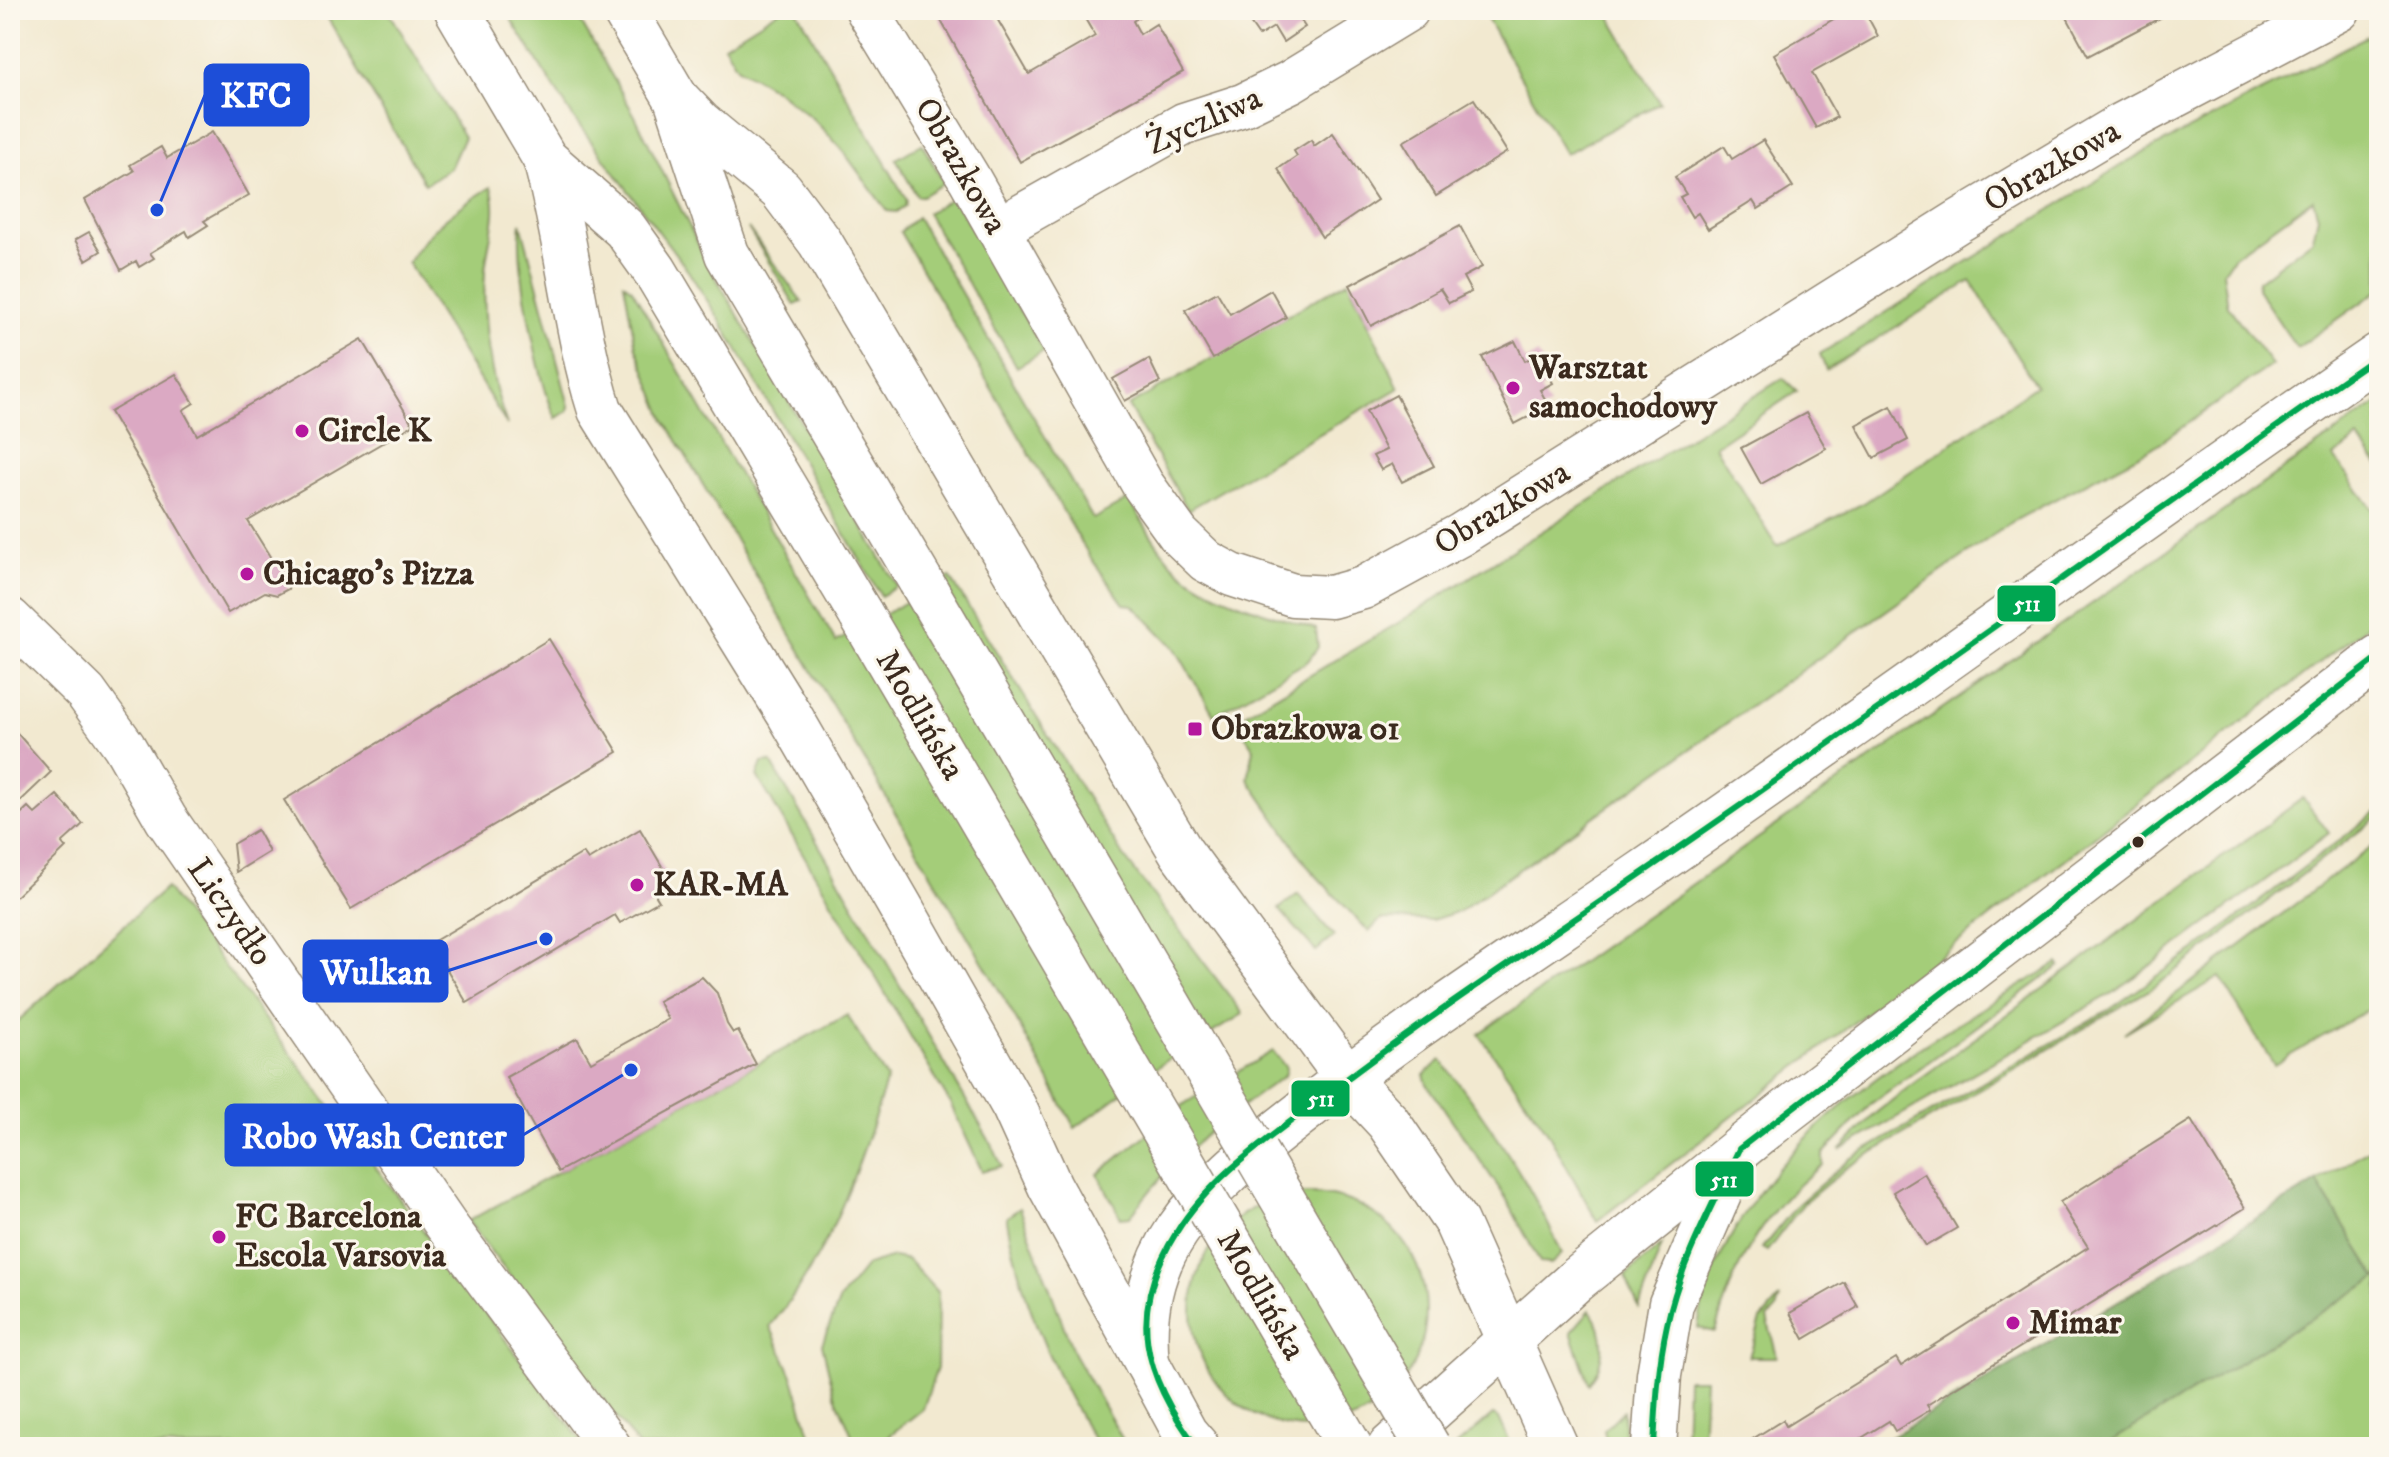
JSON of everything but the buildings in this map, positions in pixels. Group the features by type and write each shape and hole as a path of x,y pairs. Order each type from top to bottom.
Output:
{"main road":[{"name":"Modlińska","path":"457,10 545,159 625,229 655,271 1350,1447"},
{"name":"Modlińska","path":"624,10 676,98 727,254 1428,1447"},
{"path":"676,98 690,114 781,190 820,242 1173,839 1347,1078 1388,1122 1456,1222 1556,1447"},
{"path":"545,159 558,210 587,370 600,410 789,714 900,906 1014,1107 1050,1186 1185,1433 1197,1447"},
{"path":"1147,1363 1143,1325 1150,1288 1176,1232 1221,1179 1347,1078 1738,808 2161,505 2379,355"},
{"path":"1390,1447 1575,1281 1739,1149 2379,657"},
{"path":"1654,1447 1659,1375 1671,1304 1739,1149"}],"street":[{"name":"Obrazkowa","path":"867,10 998,229 1143,485 1179,535 1206,561 1232,575 1293,595 1331,597 1363,588 1460,535 1959,221 2120,125 2339,10"},
{"name":"Życzliwa","path":"998,229 1184,124 1243,105 1290,82 1408,10"},
{"name":"Liczydło","path":"10,619 86,693 124,746 174,831 446,1225 610,1447"}],"green space":[{"path":"323,10 388,10 464,137 450,168 425,184"},
{"path":"505,10 574,10 635,116 708,264 897,586 881,596 718,317 686,268 573,117"},
{"path":"780,10 797,10 906,199 905,206 896,212 887,211 840,147 813,119 776,90 737,67 724,45"},
{"path":"1482,10 1606,10 1660,103 1565,154"},
{"path":"2379,30 2379,290 2297,348 2257,289 2258,281 2313,239 2318,216 2313,199 2234,256 2223,272 2228,306 2272,365 2152,448 2012,522 1460,911 1432,920 1381,919 1369,932 1310,869 1248,779 1254,749 1235,720 1398,623 1783,378 1797,391 1715,446 1777,546 1864,503 2036,386 1971,281 1826,370 1820,354 2128,161"},
{"path":"922,144 944,183 917,196 896,159"},
{"path":"491,187 494,208 485,272 485,310 488,350 507,425 408,263 425,239 445,219"},
{"path":"953,197 1044,351 1017,367 927,213"},
{"path":"917,217 1093,519 1129,499 1164,554 1192,580 1244,605 1316,629 1318,647 1308,661 1214,715 1175,648 1133,605 1124,604 1090,557 900,232"},
{"path":"521,223 569,406 568,411 556,418 542,378 530,322 521,265"},
{"path":"748,228 802,302 795,305"},
{"path":"1348,281 1399,388 1188,510 1128,406"},
{"path":"624,283 632,289 836,642 950,577 1122,854 1243,1014 1163,1063 1075,1128 1012,1012 665,420 636,348"},
{"path":"2379,402 2379,466 2358,439 2334,457 2379,518 2379,617 1597,1221 1547,1131 1479,1034"},
{"path":"771,762 1002,1166 982,1171 950,1103 757,776 762,763"},
{"path":"2303,798 2329,833 2116,991 1840,1150 1877,1112 1914,1083"},
{"path":"2379,810 2379,816 2156,986 1846,1168 1804,1203 1767,1251 1762,1248 1798,1204 1850,1159 2109,1010 2206,942"},
{"path":"2379,841 2379,1003 2274,1065 2220,977 2124,1033"},
{"name":"FC Barcelona Escola Varsovia","path":"166,888 586,1447 10,1447 10,1028"},
{"path":"1298,894 1334,936 1316,951 1279,909"},
{"path":"2058,963 2060,966 1872,1103 1823,1154 1823,1165 1802,1181 1768,1218 1731,1284 1715,1332 1698,1328 1709,1284 1728,1242 1757,1195 1792,1153 1831,1115 1873,1081 1964,1019"},
{"path":"847,1015 887,1079 853,1178 826,1240 810,1270 770,1326 793,1378 814,1447 639,1447 468,1221"},
{"path":"1273,1051 1286,1068 1284,1076 1181,1157 1130,1217 1121,1218 1098,1174 1187,1102"},
{"path":"1441,1060 1492,1129 1537,1203 1562,1254 1551,1264 1540,1263 1506,1198 1427,1084 1424,1075"},
{"path":"2379,1143 2379,1447 2102,1447 2377,1278 2317,1182"},
{"path":"2317,1182 2377,1278 2102,1447 1892,1447 1886,1440"},
{"path":"1309,1194 1332,1196 1354,1203 1374,1213 1392,1228 1407,1246 1417,1266 1424,1288 1424,1334 1417,1356 1407,1376 1392,1394 1374,1409 1354,1419 1332,1426 1309,1428 1286,1426 1264,1419 1244,1409 1226,1394 1211,1376 1201,1356 1194,1334 1192,1311 1194,1288 1201,1266 1211,1246 1226,1228 1244,1213 1264,1203 1286,1196"},
{"path":"1020,1208 1074,1354 1127,1447 1098,1447 1054,1366 1031,1310 1013,1251 1007,1217"},
{"path":"1662,1245 1639,1308 1625,1276"},
{"path":"893,1257 908,1260 938,1293 937,1368 923,1409 881,1442 857,1447 834,1393 822,1344 840,1299 867,1265"},
{"path":"1780,1298 1776,1310 1767,1318 1777,1357 1749,1357 1761,1320"},
{"path":"1590,1310 1599,1328 1602,1347 1599,1366 1589,1384 1571,1332"},
{"path":"1687,1379 1705,1379 1702,1447 1685,1447"},
{"path":"1623,1411 1626,1447 1608,1447 1604,1430"},
{"path":"1493,1415 1499,1418 1512,1447 1455,1447"}],"transit line":[{"name":"511","path":"1197,1447 1164,1395 1153,1369 1146,1317 1160,1262 1189,1213 1221,1178 1355,1072 1438,1013 1832,742 2379,355"},
{"name":"511","path":"1654,1447 1659,1370 1673,1302 1698,1235 1739,1149 2379,657"}],"place":[{"name":"KFC","path":"157,210"},
{"name":"Warsztat samochodowy","path":"1513,388"},
{"name":"Circle K","path":"302,431"},
{"name":"Chicago's Pizza","path":"247,574"},
{"name":"Obrazkowa 01","path":"1195,729"},
{"name":"KAR-MA","path":"637,885"},
{"name":"Wulkan","path":"546,939"},
{"name":"Robo Wash Center","path":"631,1070"},
{"name":"FC Barcelona Escola Varsovia","path":"219,1237"},
{"name":"Mimar","path":"2013,1323"}]}
